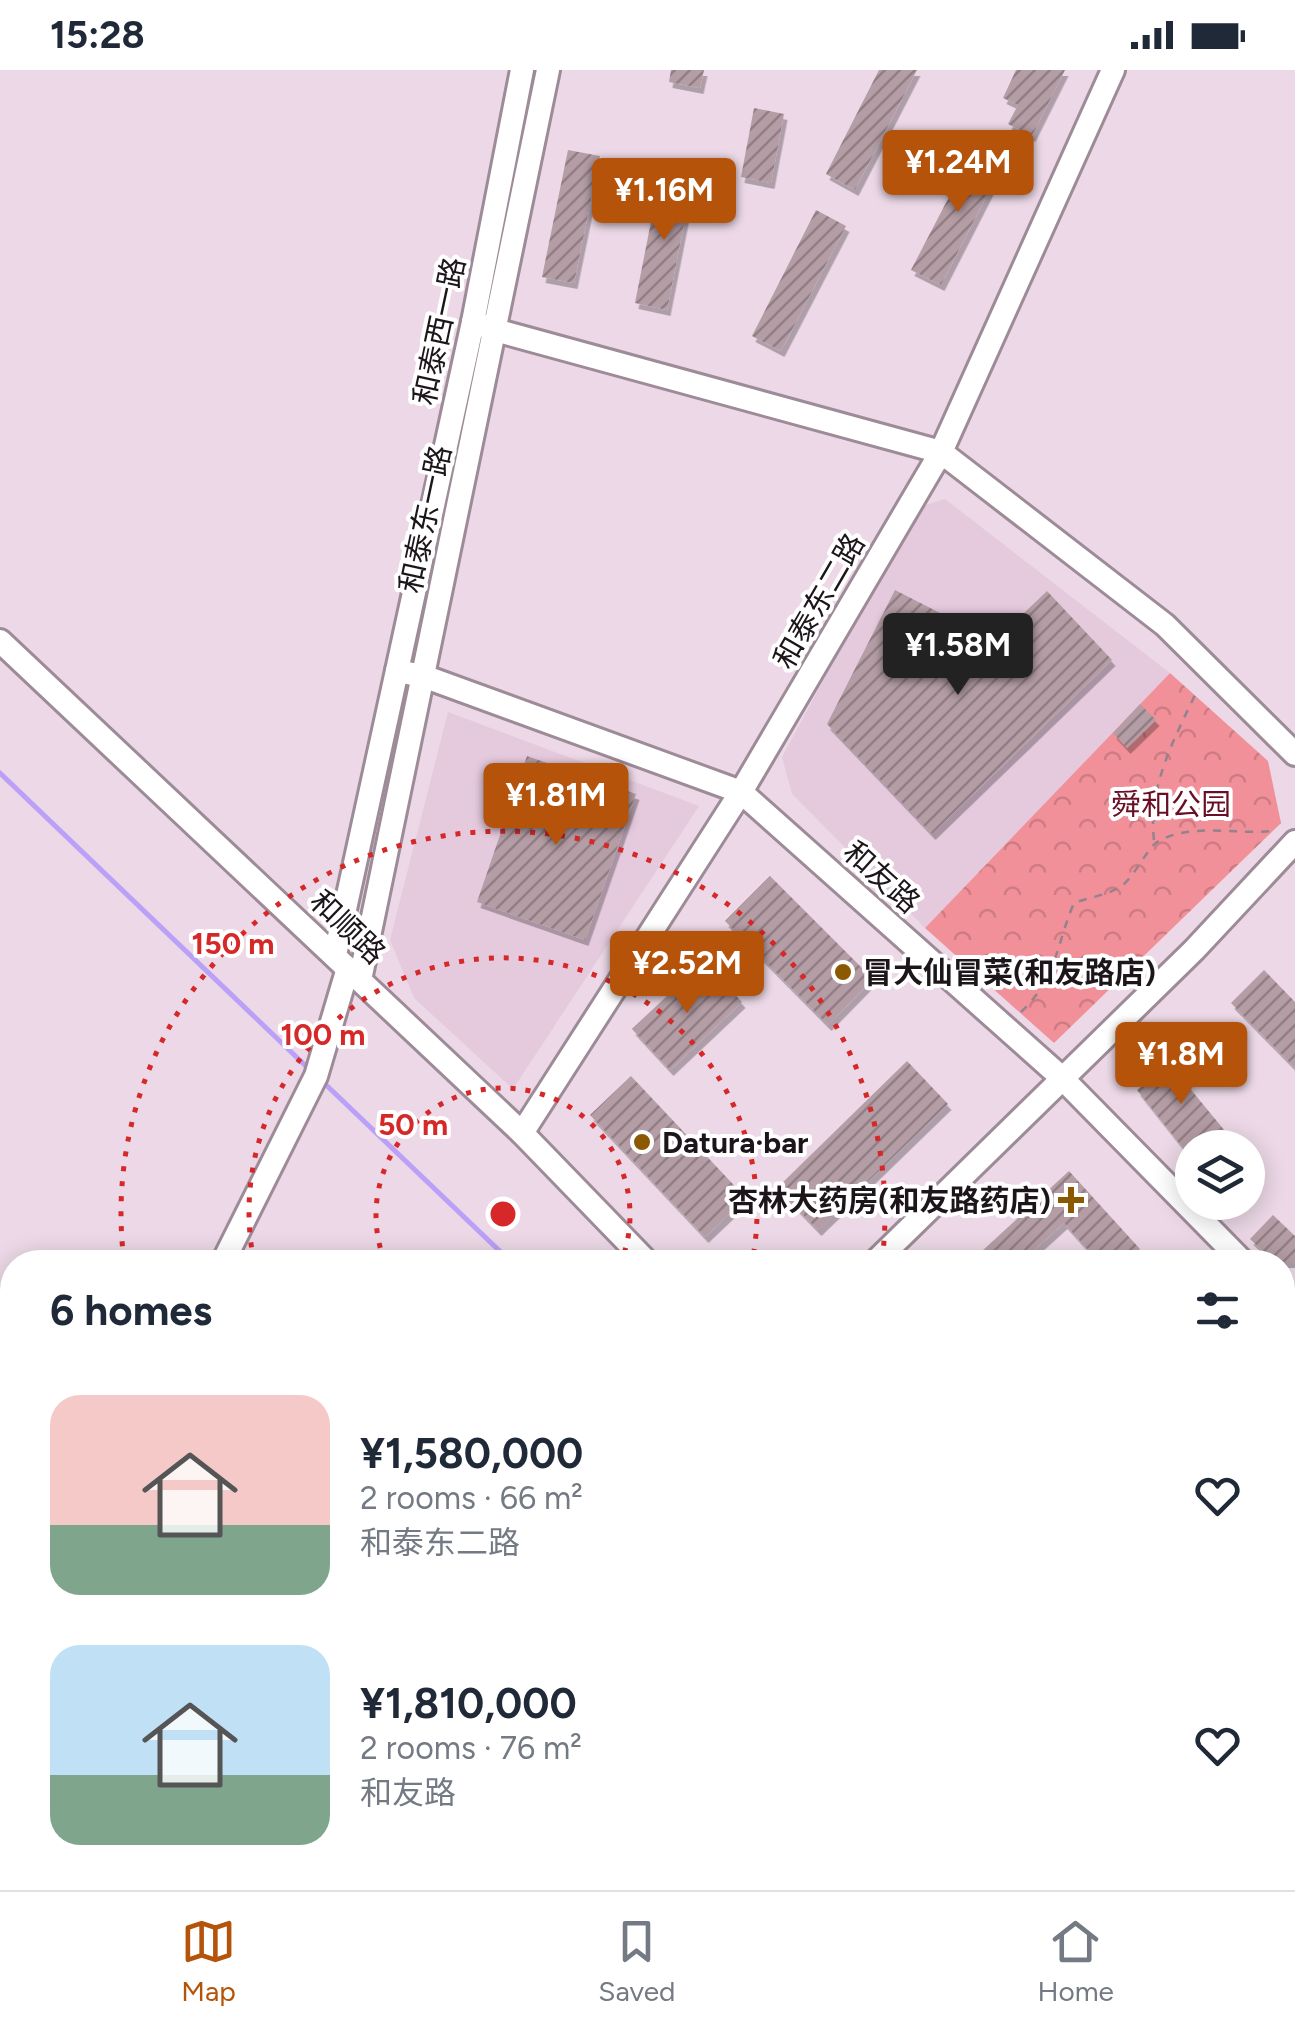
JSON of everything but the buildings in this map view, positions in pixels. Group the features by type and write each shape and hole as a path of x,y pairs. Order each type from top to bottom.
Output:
{"street":[{"name":"和泰西一路","path":"348,968 397,670 484,326 522,70"},
{"name":"和泰东一路","path":"348,968 423,676 484,326 548,70"},
{"name":"和泰东二路","path":"522,1133 741,792 940,452 1113,70"},
{"path":"484,326 940,452 1165,625 1295,754"},
{"name":"和顺路","path":"0,641 522,1133 635,1250"},
{"name":"和友路","path":"397,670 423,676 741,792 1062,1078 1231,1250"},
{"path":"887,1250 1194,950 1295,842"},
{"path":"229,1250 316,1076 348,968"}],"path":[{"path":"1155,843 1152,824 1161,771 1195,695"},
{"path":"1021,1013 1049,976 1074,903 1125,883 1155,843 1170,836 1214,830 1272,832"}],"shaded area":[{"path":"945,499 1170,673 925,928 792,794 782,757 916,508"},
{"path":"448,712 699,806 513,1089 414,998 390,940"}],"green space":[{"name":"舜和公园","path":"1170,673 1268,761 1281,823 1054,1043 925,928"}],"waterway":[{"path":"0,773 310,1070"},
{"path":"322,1081 498,1250"}],"place":[{"name":"冒大仙冒菜(和友路店)","path":"843,972"},
{"name":"Datura·bar","path":"642,1142"},
{"name":"杏林大药房(和友路药店)","path":"1071,1200"}]}
